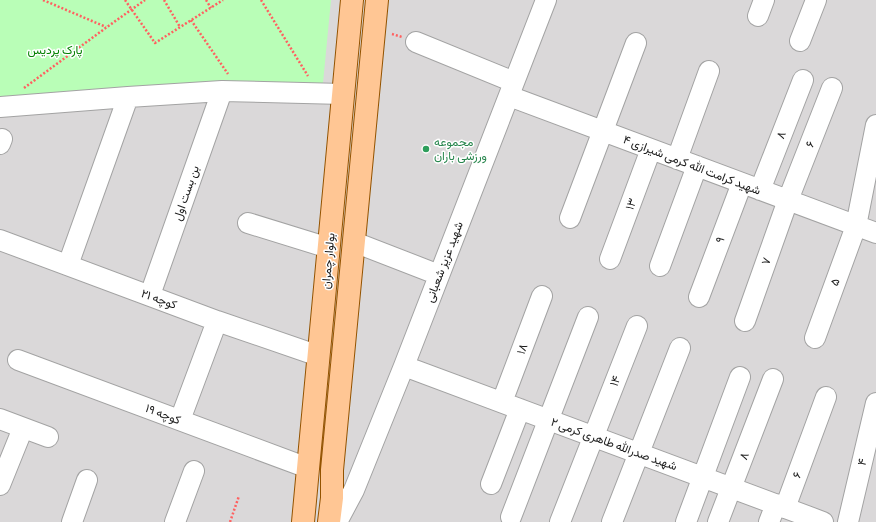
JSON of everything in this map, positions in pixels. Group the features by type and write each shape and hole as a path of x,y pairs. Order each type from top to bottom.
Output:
{"main road":[{"name":"بولوار چمران","path":"303,522 352,0"},
{"name":"بولوار چمران","path":"329,522 332,498 332,470 377,0"}],"street":[{"name":"شهید عزیز شعبانی","path":"337,522 354,490 404,366 546,0"},
{"path":"800,41 816,0"},
{"name":"شهید کرامت الله کرمی شیرازی ۴","path":"416,42 603,131 876,233"},
{"path":"570,218 636,44"},
{"path":"677,159 708,71"},
{"name":"۸","path":"760,190 803,80"},
{"name":"۶","path":"788,200 832,88"},
{"path":"0,108 128,97 231,91 343,94"},
{"name":"بن بست اول","path":"150,296 231,91"},
{"path":"68,265 128,97"},
{"path":"856,226 876,125"},
{"name":"۱۳","path":"610,259 651,149"},
{"path":"660,266 697,166"},
{"name":"۹","path":"699,297 742,183"},
{"name":"۷","path":"745,321 788,200"},
{"path":"248,223 329,248"},
{"name":"۵","path":"815,338 856,226"},
{"name":"کوچه ۲۱","path":"0,240 217,321 319,356"},
{"path":"354,242 439,275"},
{"name":"۱۸","path":"491,484 542,296"},
{"path":"511,517 588,317"},
{"path":"180,420 217,321"},
{"name":"۱۴","path":"594,436 637,326"},
{"path":"612,522 680,348"},
{"name":"کوچه ۱۹","path":"18,360 308,468"},
{"name":"شهید صدرالله طاهری کرمی ۲","path":"404,366 703,477 731,488 777,511 823,522"},
{"path":"686,522 740,377"},
{"name":"۸","path":"731,488 773,379"},
{"name":"۶","path":"777,511 826,397"},
{"name":"۴","path":"848,522 876,403"},
{"path":"0,419 48,437"},
{"path":"0,485 23,428"},
{"path":"560,522 594,436"},
{"path":"175,522 194,471"},
{"path":"72,522 87,480"},
{"path":"718,522 731,488"}],"path":[{"path":"43,0 107,27"},
{"path":"125,0 155,43 223,0"},
{"path":"19,92 145,0"},
{"path":"164,0 180,27"},
{"path":"206,0 211,8"},
{"path":"261,0 319,94"},
{"path":"191,20 231,91"},
{"path":"374,28 416,42"},
{"path":"230,522 239,496"}],"shaded area":[{"path":"0,0 876,0 876,522 0,522"}],"green space":[{"name":"پارک پردیس","path":"0,0 331,0 323,83 191,87 0,107"}],"place":[{"name":"مجموعه ورزشی باران","path":"426,149"}]}
